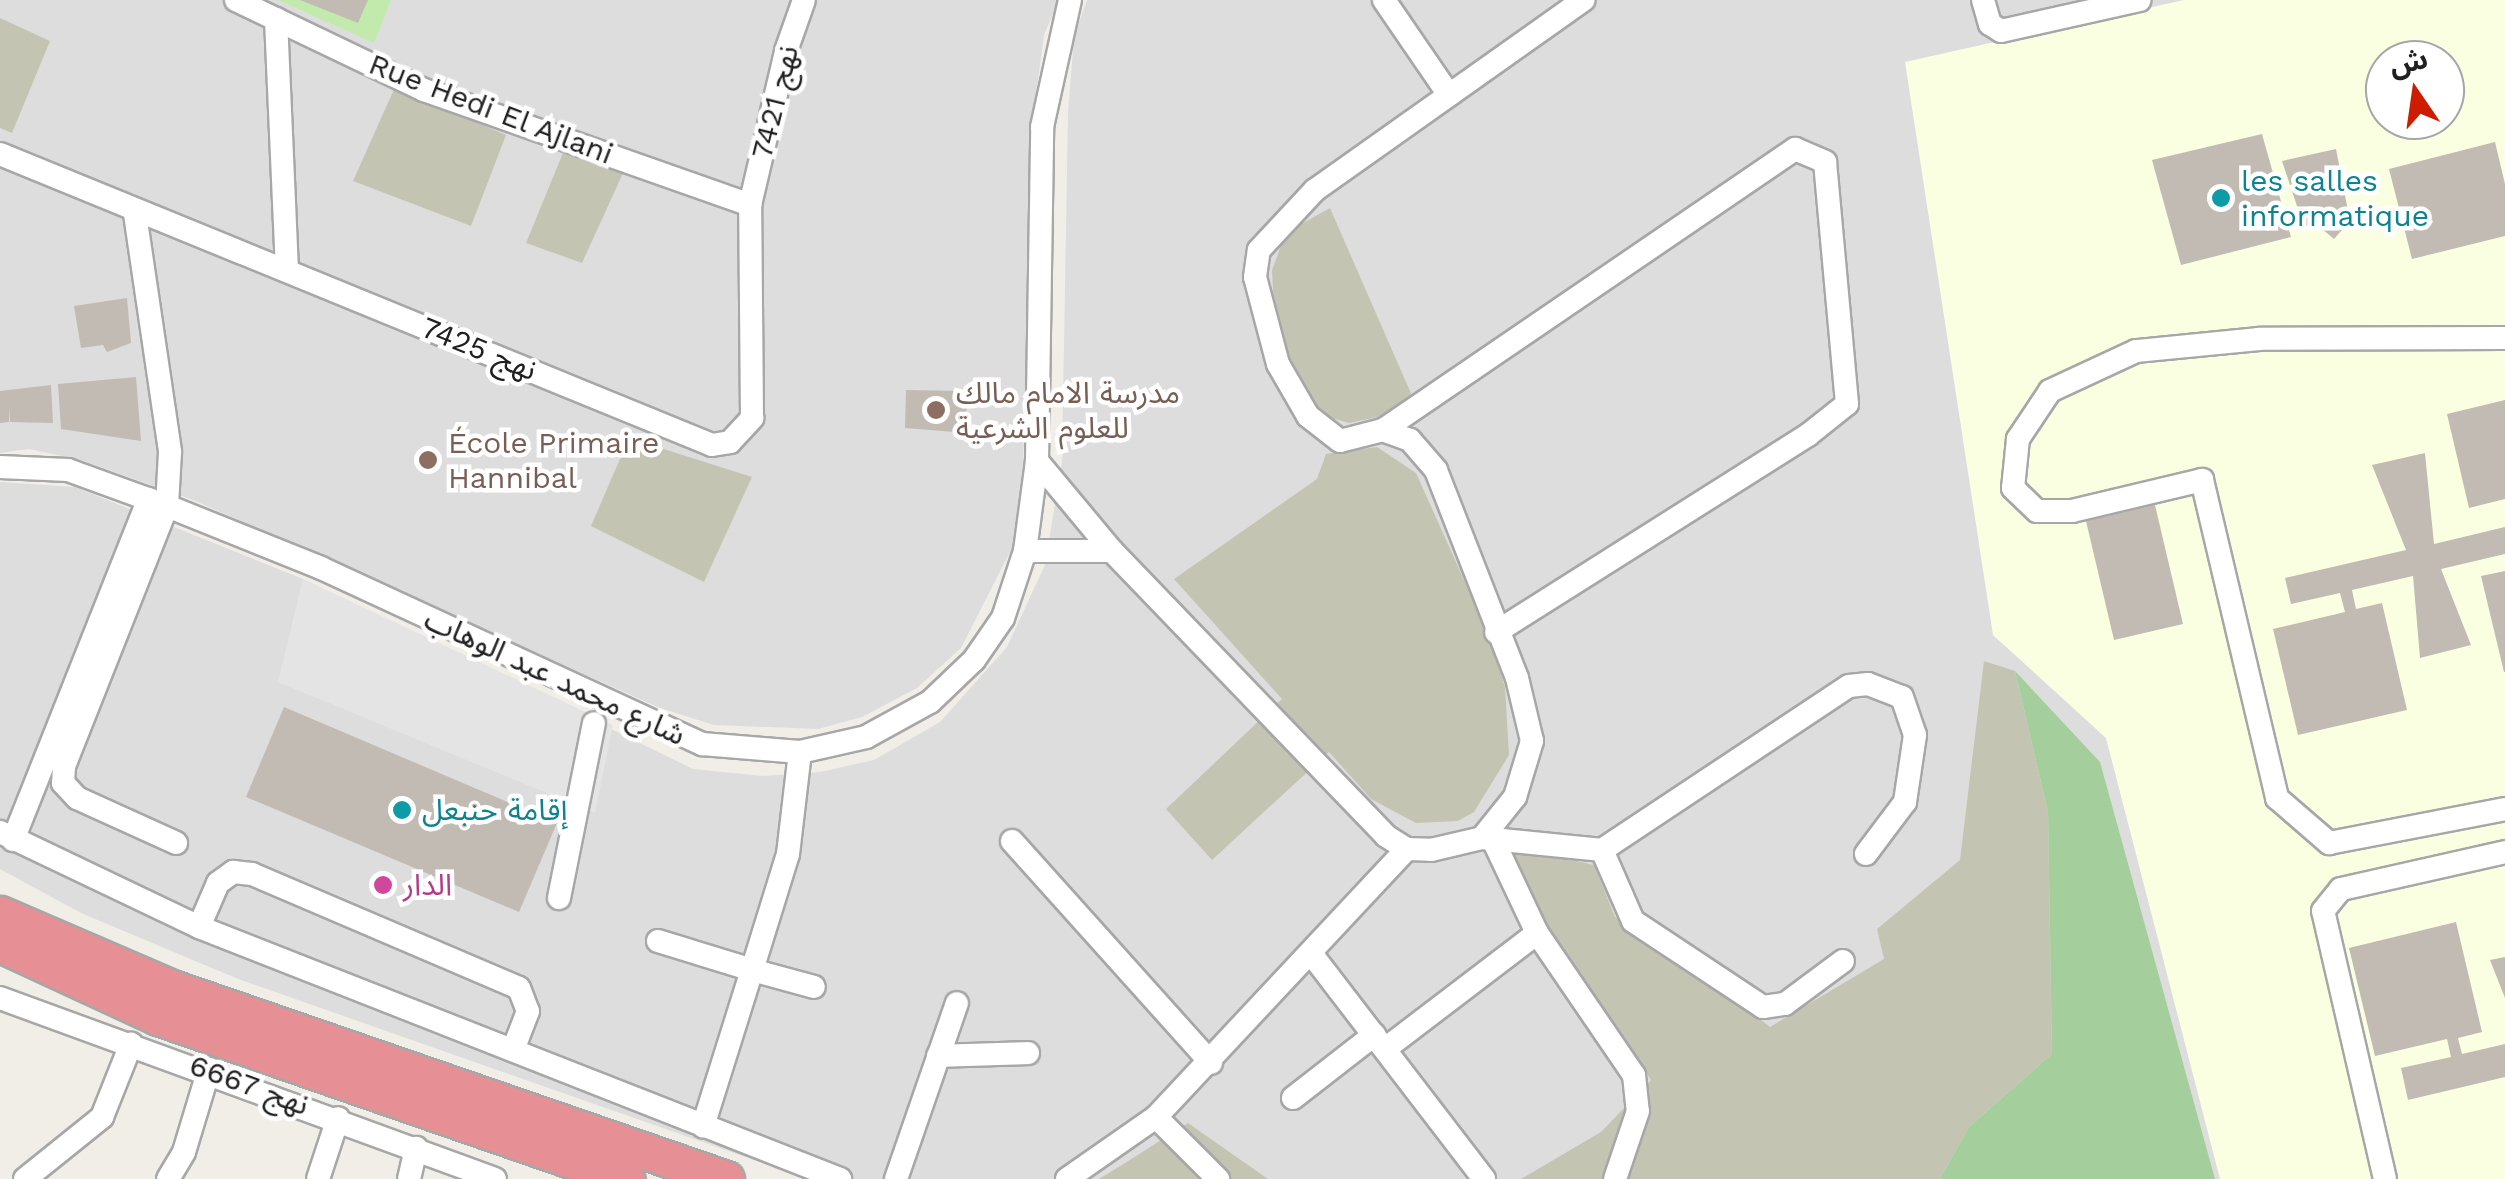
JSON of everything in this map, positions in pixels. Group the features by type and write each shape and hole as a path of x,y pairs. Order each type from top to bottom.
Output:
{"highway":[{"path":"0,892 131,956 165,1002"},
{"path":"8,928 165,1002 627,1179"},
{"path":"8,928 39,962 726,1179"},
{"path":"0,970 84,1006 165,1002"}],"street":[{"name":"Rue Hedi El Ajlani","path":"236,0 424,90 750,205"},
{"name":"نهج 7421","path":"750,205 786,51 804,0"},
{"name":"شارع محمد عبد الوهاب","path":"0,467 68,470 158,503 321,568 702,744 800,752 866,737 930,702 974,660 1003,618 1025,551 1037,461 1042,127 1070,0"},
{"path":"1384,0 1449,95"},
{"path":"1496,632 1829,420 1846,404 1848,389 1824,162 1795,149 1383,430 1340,441 1308,416 1278,364 1255,278 1259,250 1316,190 1583,0"},
{"path":"1983,0 1990,24 2002,31 2140,0"},
{"path":"276,19 287,270"},
{"name":"نهج 7425","path":"0,154 135,214 287,270 712,446 744,434 752,418 750,205"},
{"path":"135,214 170,452 158,503 64,766 63,783 77,798 176,842"},
{"path":"2505,338 2259,339 2136,351 2050,392 2018,439 2013,488 2037,511 2072,511 2202,480 2276,798 2329,843 2505,809"},
{"path":"1383,430 1410,440 1436,470 1527,710 1532,741 1516,797 1488,841"},
{"path":"1037,461 1112,551 1361,813 1406,849"},
{"path":"158,503 6,836 199,928 840,1179"},
{"path":"1025,551 1112,551"},
{"path":"1067,1179 1156,1117 1313,956 1406,849 1488,841 1602,850 1849,686 1868,684 1902,697 1915,735 1905,802 1866,854"},
{"path":"558,898 594,722"},
{"path":"703,1126 788,854 800,752"},
{"path":"1012,841 1211,1063"},
{"path":"1488,841 1536,933 1634,1075 1638,1111 1615,1179"},
{"path":"1602,850 1633,921 1762,1007 1786,1004 1843,961"},
{"path":"2386,1179 2324,911 2342,888 2505,852"},
{"path":"199,928 218,882 233,872 252,874 520,988 528,1011 513,1050"},
{"path":"1293,1098 1536,933"},
{"path":"658,941 814,986"},
{"path":"1313,956 1484,1179"},
{"name":"نهج 6667","path":"0,999 209,1069 490,1178"},
{"path":"896,1179 957,1003"},
{"path":"24,1179 102,1117 131,1044"},
{"path":"938,1056 1028,1052"},
{"path":"168,1179 184,1152 209,1069"},
{"path":"1156,1117 1218,1179"},
{"path":"318,1179 338,1118"},
{"path":"409,1179 416,1148"}],"shaded area":[{"path":"0,0 1059,0 1044,35 1034,108 1023,464 1013,546 961,648 917,688 862,717 818,729 714,725 660,708 193,500 81,460 29,449 0,453"},
{"path":"1087,0 2505,0 2505,1179 808,1179 238,979 81,913 0,869 0,482 75,487 303,579 693,769 763,776 820,772 874,760 940,722 1007,647 1045,565 1062,461 1068,113 1074,37"},
{"path":"2184,0 2505,0 2505,1179 2220,1179 2106,738 1993,635 1905,62"},
{"path":"0,18 50,41 12,133 0,128"},
{"path":"395,87 506,135 471,226 353,181"},
{"path":"565,148 624,171 582,263 526,243"},
{"path":"1330,208 1413,398 1388,415 1349,423 1314,413 1289,361 1274,309 1272,270 1281,246 1296,227"},
{"path":"629,438 752,477 704,582 591,526"},
{"path":"1377,447 1416,473 1487,631 1505,687 1509,755 1474,812 1458,821 1416,823 1371,799 1329,752 1212,860 1166,809 1282,699 1174,579 1317,479 1326,454"},
{"path":"303,579 613,725 595,813 278,682"},
{"path":"1984,661 2015,671 2048,812 2052,1054 1969,1127 1940,1179 1521,1179 1601,1132 1651,1080 1488,840 1594,865 1615,917 1684,959 1770,1027 1884,959 1877,929 1960,860"},
{"path":"1188,1123 1268,1179 1099,1179 1122,1165"}],"green space":[{"path":"278,0 391,0 374,43"},
{"path":"2015,671 2100,762 2215,1179 1940,1179 1969,1127 2052,1054 2048,812"}],"building":[{"path":"300,0 368,0 358,23"},
{"name":"les salles informatique","path":"2262,134 2291,237 2181,265 2152,160"},
{"path":"2495,142 2505,184 2505,236 2412,259 2389,169"},
{"path":"2336,149 2350,221 2334,239 2315,223 2304,227 2282,161"},
{"path":"127,298 131,343 107,352 103,345 81,348 74,306"},
{"path":"136,377 141,441 61,429 58,384"},
{"path":"51,385 53,423 10,422 9,406 9,422 0,423 0,391"},
{"name":"مدرسة الامام مالك للعلوم الشرعية","path":"906,390 966,391 967,433 905,428"},
{"path":"2505,400 2505,499 2469,508 2447,414"},
{"path":"2425,453 2434,544 2505,527 2505,554 2441,569 2471,645 2420,658 2413,576 2352,590 2356,609 2382,603 2407,710 2298,735 2273,629 2345,612 2340,593 2291,604 2285,578 2406,550 2372,465"},
{"path":"2155,505 2183,624 2114,640 2086,521"},
{"path":"2505,571 2505,672 2504,672 2481,576"},
{"name":"إقامة حنبعل","path":"284,707 557,823 519,912 246,797"},
{"path":"2456,922 2482,1032 2458,1038 2462,1054 2505,1044 2505,1077 2408,1100 2401,1068 2451,1057 2447,1039 2375,1056 2349,948"},
{"path":"2505,957 2505,998 2490,960"}],"place":[{"name":"les salles informatique","path":"2221,198"},
{"name":"مدرسة الامام مالك للعلوم الشرعية","path":"936,410"},
{"name":"École Primaire Hannibal","path":"428,460"},
{"name":"إقامة حنبعل","path":"402,810"},
{"name":"الدار","path":"383,885"}]}
